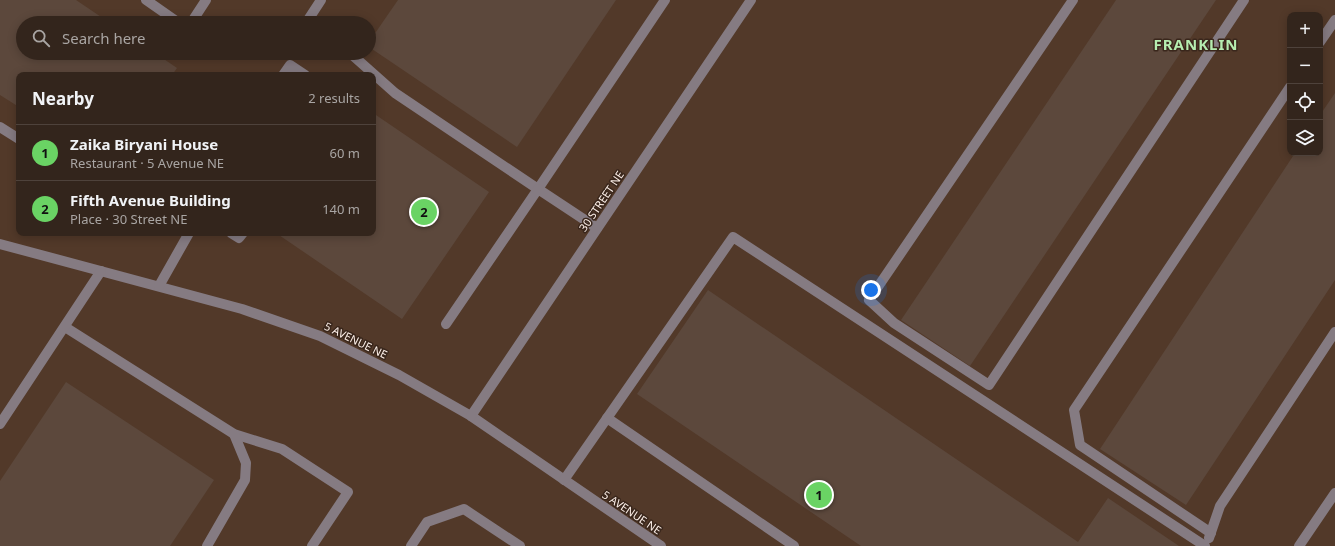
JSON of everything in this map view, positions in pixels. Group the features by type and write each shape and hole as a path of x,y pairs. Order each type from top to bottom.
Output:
{"street":[{"path":"146,0 169,16"},
{"path":"196,16 206,0"},
{"path":"311,16 321,0"},
{"path":"446,324 665,0"},
{"name":"30 STREET NE","path":"471,416 751,0"},
{"path":"1073,0 869,300 894,323 988,385 1244,0"},
{"path":"1323,38 1335,20"},
{"path":"358,60 371,72"},
{"path":"285,72 290,65 300,72"},
{"path":"376,76 395,93 597,228"},
{"path":"1211,533 1080,445 1074,410 1287,91"},
{"path":"0,127 16,137"},
{"path":"159,286 187,236"},
{"path":"564,480 733,237 1206,546 1220,506 1335,332"},
{"name":"5 AVENUE NE","path":"0,244 242,309 320,336 399,375 471,416 661,546"},
{"path":"0,424 101,271"},
{"path":"65,326 234,434 282,449 348,492 312,546"},
{"path":"607,418 794,546"},
{"path":"207,546 245,480 246,463 234,434"},
{"path":"1300,546 1335,493"},
{"path":"411,546 427,522 464,509 520,546"}],"shaded area":[{"path":"0,0 1335,0 1335,546 0,546"}],"building":[{"path":"0,0 76,0 100,16 16,16 16,60 165,60 177,68 174,72 16,72 16,105 0,95"},
{"path":"398,0 616,0 517,147 376,52 376,32"},
{"path":"1116,0 1216,0 970,366 901,320"},
{"path":"1335,93 1335,280 1186,505 1100,449 1293,156 1323,156 1323,111"},
{"path":"376,115 489,192 402,319 280,236 376,236"},
{"path":"708,290 1078,542 1108,498 1179,546 861,546 637,394"},
{"path":"66,382 214,480 170,546 0,546 0,481"}],"place":[{"name":"Fifth Avenue Building","path":"424,212"},
{"name":"Zaika Biryani House","path":"819,495"}],"district":[{"name":"FRANKLIN","path":"1196,44"}]}
